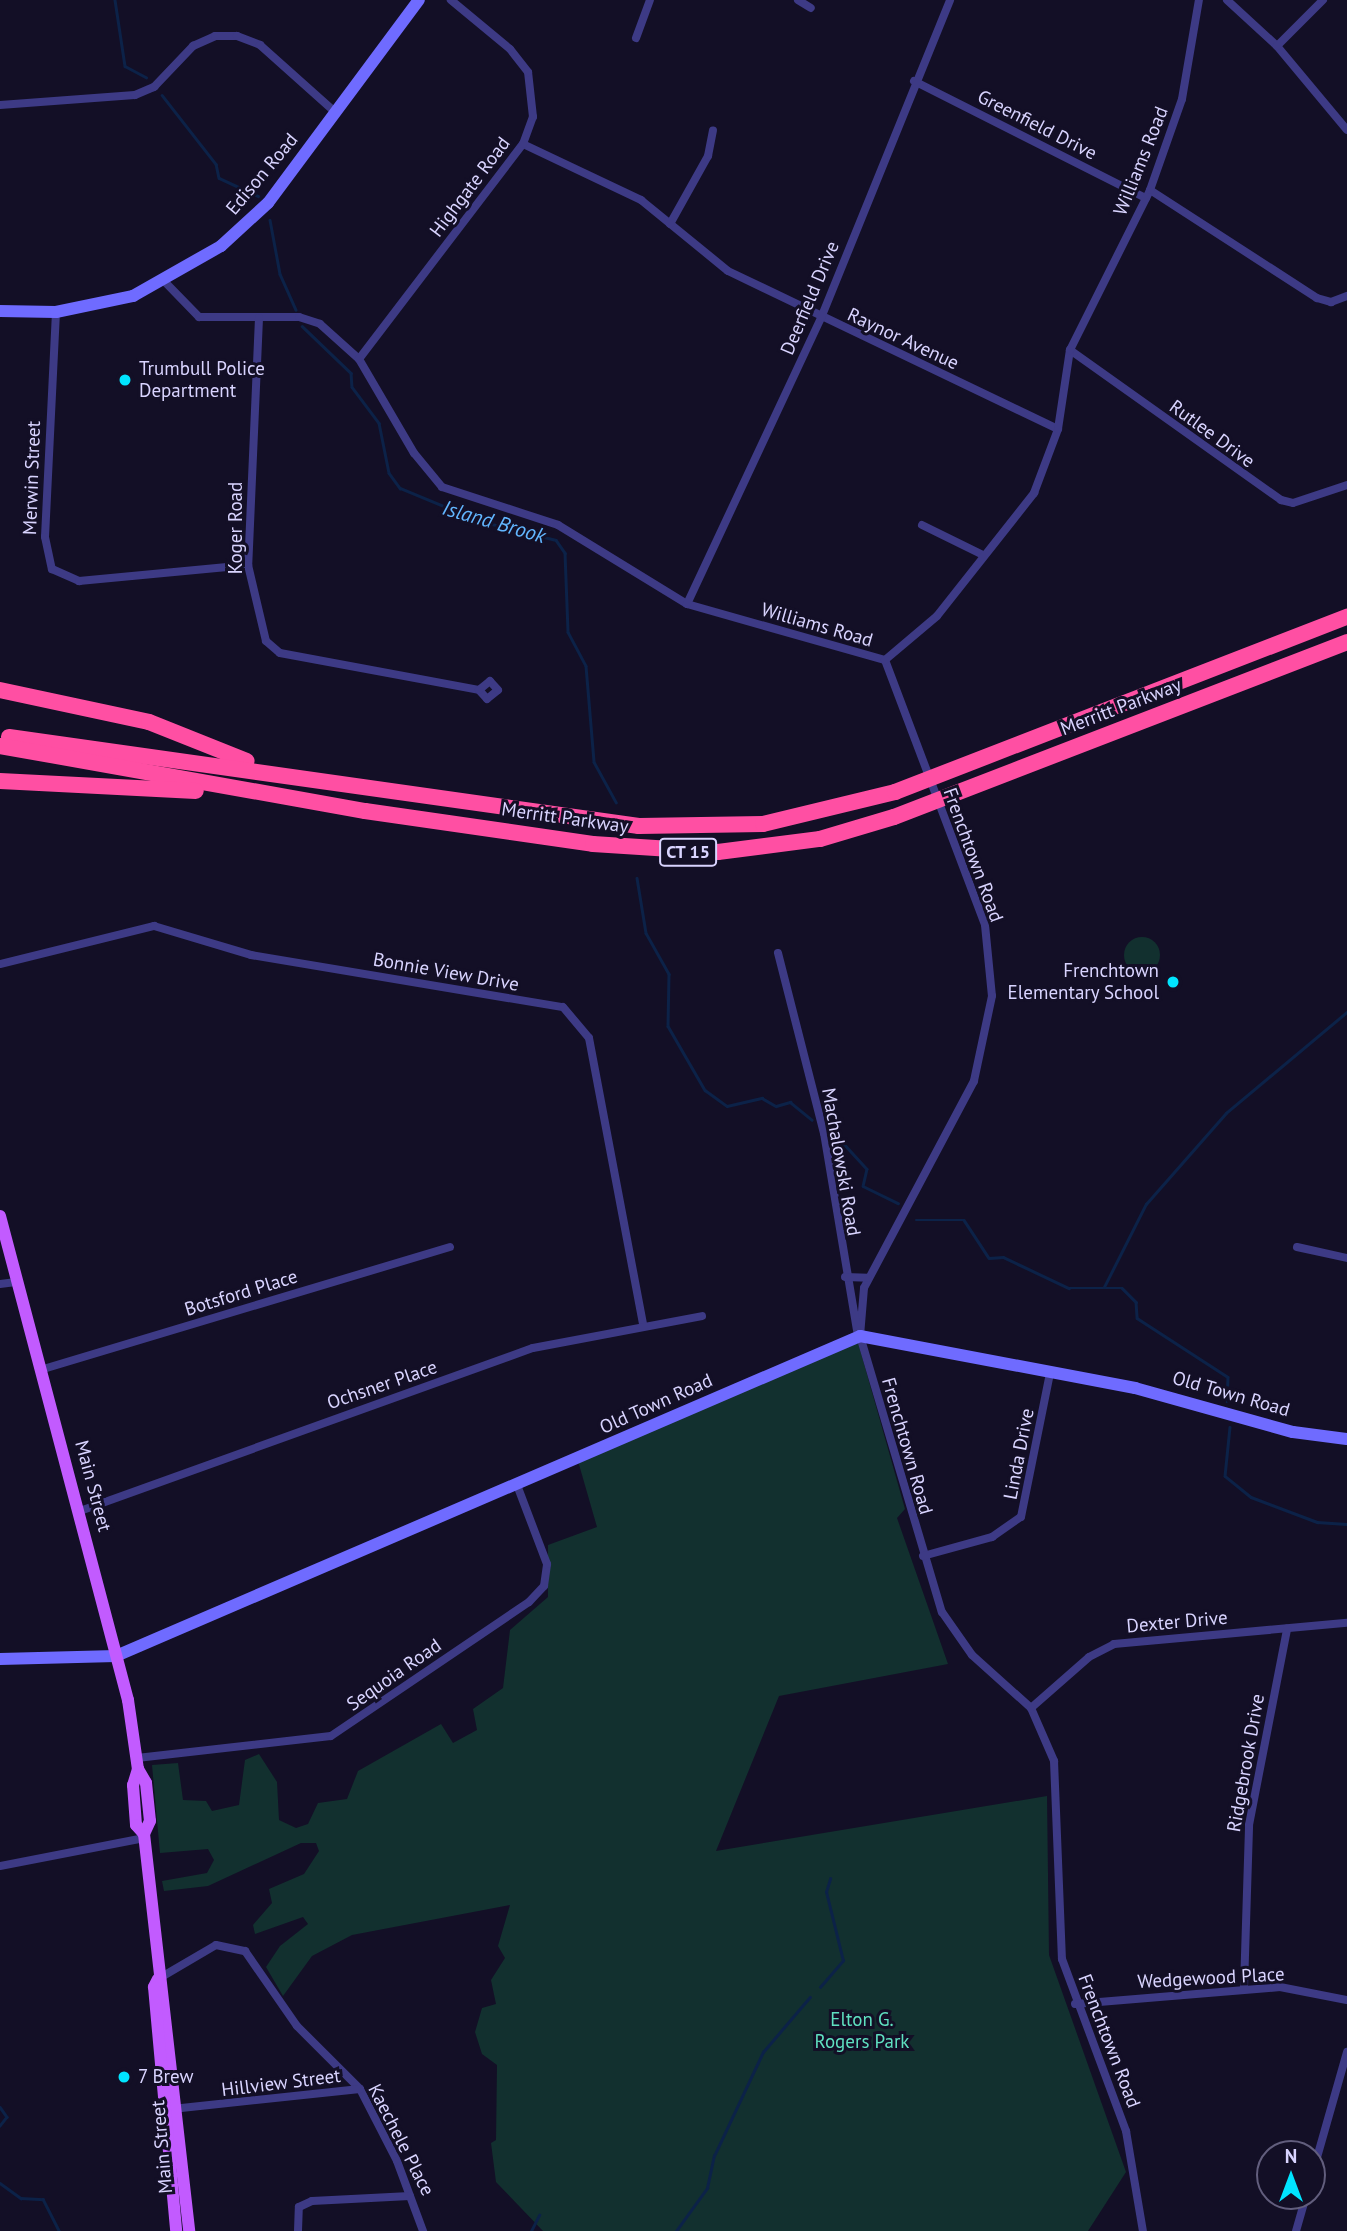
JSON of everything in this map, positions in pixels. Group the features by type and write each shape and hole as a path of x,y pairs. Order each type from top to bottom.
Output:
{"highway":[{"name":"Merritt Parkway","path":"0,736 639,826 719,827 796,819 895,792 1347,617"},
{"name":"Merritt Parkway","path":"0,746 246,791 640,849 771,848 894,817 1347,642"},
{"path":"0,690 19,698 149,722 233,758 299,776"},
{"path":"0,699 19,698"},
{"path":"0,780 246,791"}],"main road":[{"name":"Edison Road","path":"0,311 56,312 133,296 165,282 245,227 419,0"},
{"name":"Main Street","path":"0,1216 80,1511 116,1656 138,1763 133,1785 136,1825 144,1836 158,1979 178,2109 182,2222"},
{"name":"Old Town Road","path":"0,1659 116,1656 860,1336 1050,1373 1347,1439"},
{"name":"Main Street","path":"158,1979 153,1987 164,2109 182,2222"}],"street":[{"name":"Highgate Road","path":"359,359 523,144 535,94 528,72 510,49 451,0"},
{"path":"636,38 650,0"},
{"path":"798,0 811,8"},
{"name":"Deerfield Drive","path":"687,604 821,318 914,81 950,0"},
{"name":"Williams Road","path":"165,282 199,317 310,320 359,359 414,453 442,487 558,525 687,604 885,660 937,616 1034,493 1058,429 1070,350 1148,194 1182,99 1199,0"},
{"path":"1227,0 1277,46 1347,130"},
{"path":"1277,46 1323,0"},
{"path":"0,105 135,95 154,87 193,46 215,36 237,36 260,45 335,113"},
{"name":"Greenfield Drive","path":"914,81 1148,194 1317,298 1331,302 1347,296"},
{"path":"670,224 708,156 713,130"},
{"name":"Raynor Avenue","path":"523,144 640,200 728,271 821,318 1058,429"},
{"name":"Merwin Street","path":"56,312 45,537 52,569 79,581 248,565"},
{"name":"Koger Road","path":"259,318 248,565 258,627 280,653 479,690"},
{"name":"Rutlee Drive","path":"1070,350 1281,500 1293,503 1347,485"},
{"path":"922,525 983,555"},
{"name":"Frenchtown Road","path":"885,660 985,925 992,996 974,1081 868,1278 860,1336 923,1556 957,1639 1031,1708 1054,1761 1060,1945 1075,2004 1126,2131 1143,2231"},
{"name":"Bonnie View Drive","path":"0,964 153,926 251,955 563,1007 589,1038 643,1325"},
{"name":"Machalowski Road","path":"778,953 824,1133 845,1277 860,1336"},
{"name":"Botsford Place","path":"40,1370 418,1252 450,1247"},
{"path":"1297,1247 1347,1258"},
{"path":"845,1277 868,1278"},
{"path":"0,1283 16,1282"},
{"name":"Ochsner Place","path":"80,1511 533,1349 643,1325 702,1316"},
{"name":"Linda Drive","path":"923,1556 992,1537 1021,1517 1050,1373"},
{"name":"Sequoia Road","path":"138,1763 331,1736 529,1602 544,1586 547,1564 517,1485"},
{"name":"Dexter Drive","path":"1031,1708 1088,1657 1114,1644 1347,1623"},
{"name":"Ridgebrook Drive","path":"1244,1987 1250,1818 1287,1629"},
{"path":"0,1866 144,1836"},
{"name":"Kaechele Place","path":"158,1979 216,1945 239,1945 297,2026 360,2090 410,2196 423,2231"},
{"name":"Wedgewood Place","path":"1075,2004 1244,1987 1302,1989 1347,2000"},
{"path":"1322,2140 1347,2052"},
{"name":"Hillview Street","path":"164,2109 360,2090"},
{"path":"298,2231 304,2204 410,2196"},
{"path":"1296,2231 1302,2210"}],"green space":[{"path":"1142,937 1155,942 1160,955 1155,968 1142,973 1129,968 1124,955 1129,942"},
{"name":"Elton G. Rogers Park","path":"857,1339 905,1509 897,1518 948,1664 779,1696 716,1851 1047,1796 1049,1955 1126,2172 1088,2231 543,2231 496,2182 491,2143 496,2140 497,2065 482,2054 475,2032 482,2008 496,2004 491,1980 505,1958 498,1946 510,1905 352,1935 312,1956 283,1996 266,1967 280,1946 308,1924 303,1917 255,1934 253,1925 272,1903 269,1889 304,1874 319,1851 316,1843 301,1843 208,1886 164,1891 162,1881 207,1873 214,1860 208,1849 160,1853 152,1765 178,1763 183,1800 206,1801 212,1811 239,1805 245,1760 259,1754 277,1782 279,1820 296,1828 308,1824 318,1803 347,1799 358,1771 441,1724 453,1743 477,1730 473,1709 503,1688 510,1630 548,1597 548,1545 597,1527 578,1461"}],"waterway":[{"name":"Island Brook","path":"115,0 125,66 146,77"},
{"name":"Island Brook","path":"162,95 216,164 219,178 258,196"},
{"name":"Island Brook","path":"270,220 280,274 296,310"},
{"name":"Island Brook","path":"302,326 351,373 352,387 379,423 389,473 400,488 480,521 556,540 565,553 568,632 586,666 594,762 616,802"},
{"name":"Island Brook","path":"637,878 646,933 669,974 668,1026 705,1090 727,1106 762,1098 776,1106 790,1102 812,1120"},
{"path":"1104,1287 1146,1204 1226,1113 1347,1012"},
{"name":"Island Brook","path":"835,1134 867,1169 863,1186 898,1203"},
{"name":"Island Brook","path":"916,1220 964,1220 989,1258 1003,1257 1069,1288 1122,1288 1136,1302 1137,1318 1228,1377 1227,1401"},
{"name":"Island Brook","path":"1230,1427 1225,1476 1251,1497 1317,1522 1347,1524"},
{"path":"820,1987 843,1961 826,1892 830,1879"},
{"path":"676,2231 707,2188 714,2156 763,2052 810,1997"},
{"path":"0,2107 7,2117 0,2126"},
{"path":"0,2183 21,2198 43,2199 59,2231"},
{"path":"531,2231 539,2215"}],"place":[{"name":"Trumbull Police Department","path":"125,380"},
{"name":"Frenchtown Elementary School","path":"1173,982"},
{"name":"7 Brew","path":"124,2077"}]}
